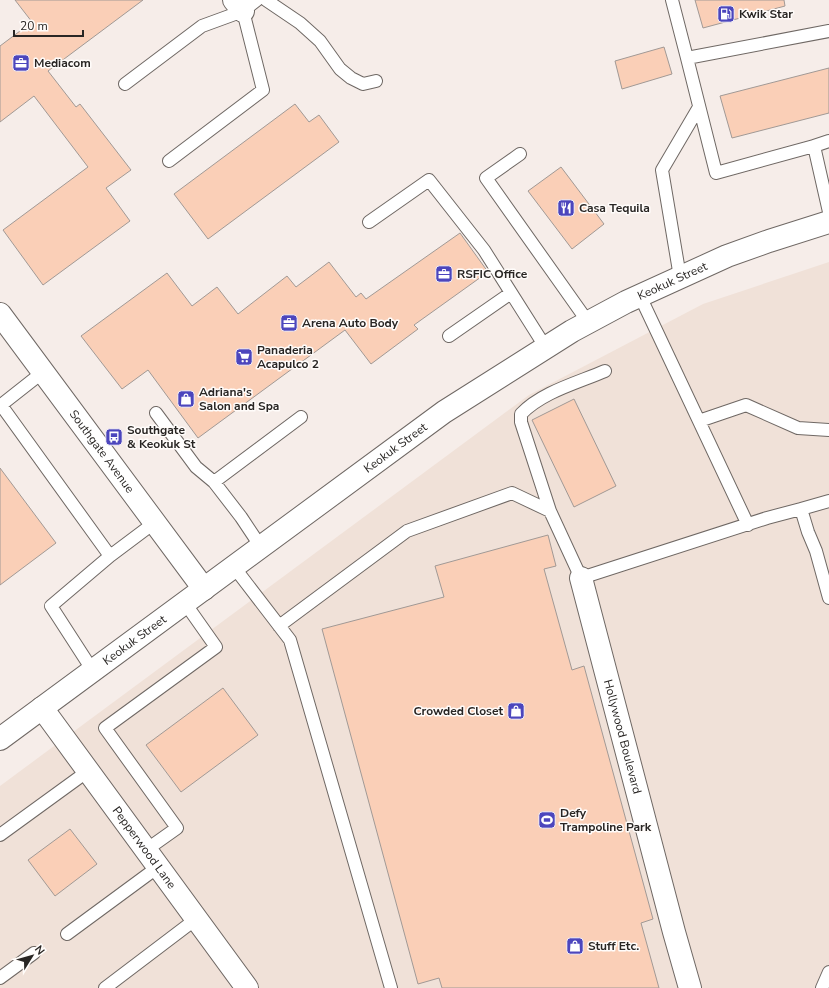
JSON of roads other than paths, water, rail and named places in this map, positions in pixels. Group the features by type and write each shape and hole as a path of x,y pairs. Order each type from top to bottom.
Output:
{"street":[{"name":"Keokuk Street","path":"0,739 444,412 546,348 588,322 727,256 829,222"},
{"name":"Southgate Avenue","path":"0,314 204,589"},
{"name":"Hollywood Boulevard","path":"581,578 690,988"},
{"name":"Pepperwood Lane","path":"42,708 247,988"}],"lane":[{"path":"266,0 300,24 320,41 340,69 351,78 363,84 376,81"},
{"path":"672,0 716,173 829,142"},
{"path":"125,84 202,26 244,4 262,90 169,161"},
{"path":"687,58 829,32"},
{"path":"680,277 662,170 700,107"},
{"path":"814,146 829,212"},
{"path":"520,154 486,178 588,322"},
{"path":"369,222 429,180 484,250 546,348"},
{"path":"449,336 511,293"},
{"path":"640,296 748,525"},
{"path":"605,371 541,398 530,405 521,414 521,422 550,511 581,578 829,501"},
{"path":"43,372 1,405 110,556"},
{"path":"699,420 746,405 798,428 829,430"},
{"path":"156,413 196,467 214,482 241,517 261,547"},
{"path":"214,482 301,417"},
{"path":"279,626 407,531 512,493 550,511"},
{"path":"801,509 816,551 829,598"},
{"path":"92,671 51,606 110,556 154,523"},
{"path":"234,567 290,640 391,988"},
{"path":"67,934 152,858 177,828 105,728 216,648 185,603"},
{"path":"0,835 88,772"},
{"path":"105,988 196,919"},
{"path":"0,978 34,953"},
{"path":"822,988 829,972"}],"place":[{"name":"Kwik Star","path":"726,14"},
{"name":"Mediacom","path":"21,63"},
{"name":"Casa Tequila","path":"566,208"},
{"name":"RSFIC Office","path":"444,274"},
{"name":"Arena Auto Body","path":"289,323"},
{"name":"Panaderia Acapulco 2","path":"244,357"},
{"name":"Adriana's Salon and Spa","path":"186,399"},
{"name":"Southgate & Keokuk St","path":"114,437"},
{"name":"Crowded Closet","path":"516,711"},
{"name":"Defy Trampoline Park","path":"547,820"},
{"name":"Stuff Etc.","path":"575,946"}]}
